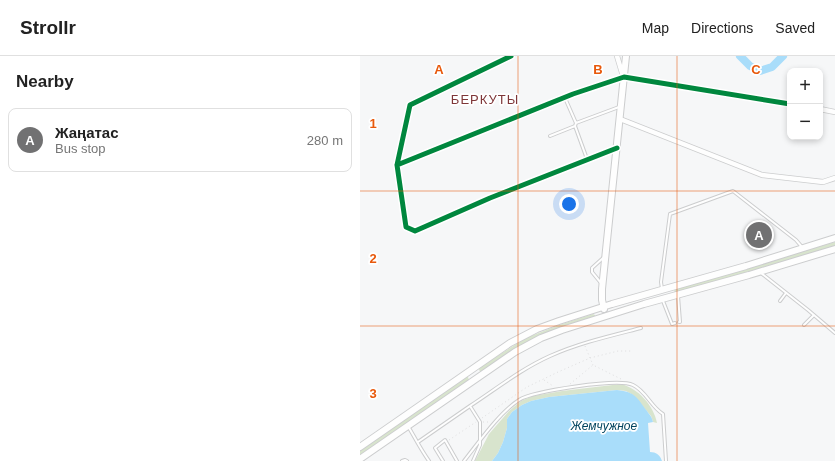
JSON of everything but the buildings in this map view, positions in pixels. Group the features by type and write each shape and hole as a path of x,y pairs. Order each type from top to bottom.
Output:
{"main road":[{"path":"606,316 602,300 603,284 626,56"},
{"path":"360,447 510,344 537,329 662,289 732,270 835,238"},
{"path":"360,459 515,352 541,338 606,316 759,272 835,248"},
{"path":"662,289 663,299"}],"street":[{"path":"511,56 410,106 397,165 406,227 414,231 490,198 617,148"},
{"path":"617,56 624,77"},
{"path":"397,165 565,97 624,77 787,104"},
{"path":"823,110 835,112"},
{"path":"620,119 762,175 823,182 835,178"}],"lane":[{"path":"565,97 576,124 587,159"},
{"path":"550,136 621,106"},
{"path":"662,289 661,282 670,214 733,191 796,240 803,248"},
{"path":"603,284 592,272 592,268 606,256"},
{"path":"759,272 835,333"},
{"path":"780,301 786,293"},
{"path":"678,295 679,322"},
{"path":"663,299 672,324 675,323"},
{"path":"804,325 814,315"},
{"path":"418,442 524,370 550,356 584,344 641,328"},
{"path":"464,461 495,422 508,408 520,399 591,384 628,383 644,393 656,409 663,414 666,461"},
{"path":"470,406 479,421 480,444 473,461"},
{"path":"408,426 425,456 430,461"},
{"path":"443,461 435,448 445,440 457,461"},
{"path":"402,461 407,461"}],"path":[{"path":"584,344 593,365 628,383"},
{"path":"446,442 527,387 590,358 618,351 631,352"},
{"path":"565,389 593,365"},
{"path":"544,379 558,390"},
{"path":"479,421 495,422"}],"green space":[{"path":"835,242 835,246 676,293 674,291 676,288"},
{"path":"593,314 595,316 527,342 482,371 479,370 480,367 526,338"},
{"path":"468,377 468,381 360,455 360,450"},
{"path":"621,384 633,389 649,404 657,423 653,422 651,416 633,395 626,391 617,390 549,397 531,401 512,412 507,419 507,428 503,442 492,461 475,461 489,434 509,411 521,401 533,396 562,391"}],"water":[{"name":"Жемчужное","path":"617,390 628,392 635,396 651,416 653,422 648,423 650,452 658,454 662,461 492,461 503,442 507,428 507,419 512,412 522,405 531,401 549,397"}],"waterway":[{"path":"740,56 750,66 760,71 772,67 783,56"}],"cycle path":[{"path":"511,56 410,105 397,165 406,227 415,231 490,198 617,148"},
{"path":"397,165 573,94 624,77 787,104"}],"place":[{"name":"Жаңатас","path":"759,235"}],"district":[{"name":"БЕРКУТЫ","path":"485,99"}]}
